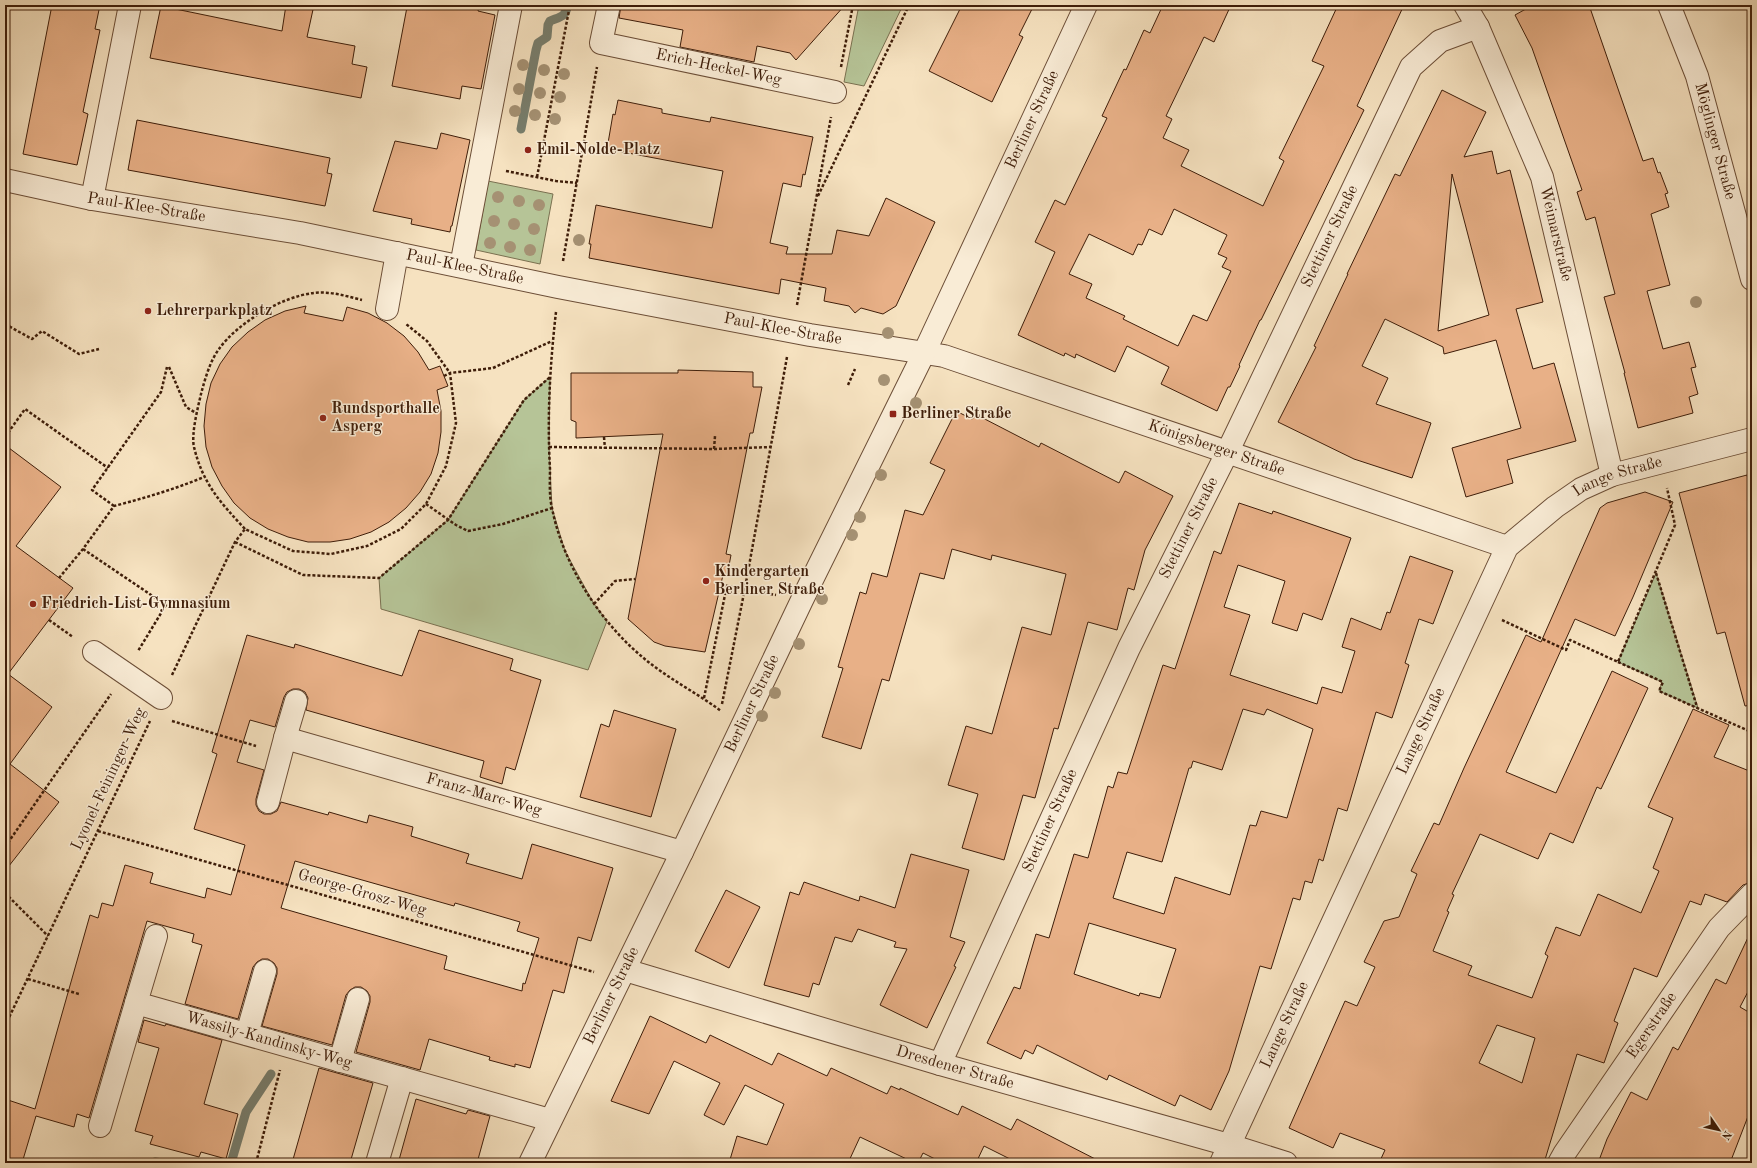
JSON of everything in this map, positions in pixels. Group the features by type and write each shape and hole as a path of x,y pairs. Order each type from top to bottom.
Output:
{"street":[{"path":"92,199 130,5"},
{"path":"461,266 510,5"},
{"path":"601,43 609,5"},
{"name":"Berliner Straße","path":"530,1163 682,852 802,600 924,353 1086,5"},
{"name":"Weimarstraße","path":"1465,5 1478,27 1542,177 1612,475"},
{"name":"Möglinger Straße","path":"1669,5 1696,76 1752,280"},
{"name":"Stettiner Straße","path":"940,1064 1129,648 1227,453 1411,67 1440,41 1478,27"},
{"name":"Erich-Heckel-Weg","path":"601,43 835,92"},
{"name":"Paul-Klee-Straße","path":"5,180 92,199 244,223 461,266 558,287 792,331 924,353"},
{"path":"387,309 397,253"},
{"name":"Königsberger Straße","path":"924,353 944,356 1507,547"},
{"name":"Lange Straße","path":"1225,1154 1480,609 1507,547 1555,507 1581,489 1612,475 1752,439"},
{"path":"94,652 157,706"},
{"path":"268,802 296,701"},
{"name":"Franz-Marc-Weg","path":"283,746 682,852"},
{"name":"Egerstraße","path":"1559,1163 1719,928 1752,894"},
{"path":"100,1126 156,936"},
{"path":"247,1034 265,971"},
{"name":"Dresdener Straße","path":"622,975 940,1064 1225,1154 1286,1163"},
{"path":"340,1061 358,999"},
{"name":"Wassily-Kandinsky-Weg","path":"136,1003 550,1120"},
{"path":"377,1163 402,1078"}],"path":[{"path":"537,177 570,5"},
{"path":"721,710 745,588 835,92 853,5"},
{"path":"816,200 909,5"},
{"path":"601,43 558,287 552,341 549,447 552,508 565,551 594,604 607,621 646,660 721,710 740,729"},
{"path":"504,171 556,181 577,182"},
{"path":"314,293 338,294 387,309 427,341 450,373 456,423 446,466 426,504 401,529 367,546 331,554 293,551 245,528 215,496 204,477 194,446 196,413 206,378 219,349 243,324 285,300 314,293"},
{"path":"5,324 32,339 42,331 79,354 99,349"},
{"path":"444,376 450,373 493,368 552,341"},
{"path":"114,506 92,490 161,392 168,367 186,407 196,413"},
{"path":"235,542 303,575 379,578 448,520 524,400 550,376"},
{"path":"5,437 25,409 108,468"},
{"path":"714,449 715,436"},
{"path":"604,437 605,449"},
{"path":"549,447 605,449 714,449 771,447"},
{"path":"1618,662 1675,525 1661,462"},
{"path":"59,578 83,549 114,506 177,488 204,477"},
{"path":"426,504 448,520 468,531 502,524 552,508"},
{"name":"Lyonel-Feininger-Weg","path":"5,1026 235,542 245,528"},
{"path":"83,549 143,590"},
{"path":"1656,573 1698,708"},
{"path":"594,604 615,582 635,578"},
{"path":"716,584 745,588 802,600"},
{"path":"704,698 727,585"},
{"path":"1480,609 1566,650 1570,640 1663,682 1659,690 1749,731 1752,730"},
{"path":"157,706 283,746"},
{"path":"5,847 94,718"},
{"name":"George-Grosz-Weg","path":"98,831 622,975"},
{"path":"5,893 48,936"},
{"path":"28,979 79,994"},
{"path":"256,1163 287,1046"}],"green space":[{"path":"859,5 903,5 864,86 844,82"},
{"path":"488,181 553,194 540,264 476,250"},
{"path":"550,377 549,447 552,508 565,551 594,604 607,621 588,670 381,609 379,578 448,520 524,400"},
{"path":"1656,573 1698,708 1659,691 1662,682 1618,662"}],"building":[{"path":"52,5 100,5 95,29 100,30 83,112 88,114 77,165 23,154"},
{"path":"286,5 314,5 307,37 355,46 352,64 367,67 361,98 150,58 161,6 282,31"},
{"path":"420,5 479,5 478,11 495,15 481,89 462,86 460,99 392,86 407,7 419,9"},
{"path":"621,5 845,5 796,60 790,53 757,46 754,62 680,47 683,30 619,18"},
{"path":"962,5 1034,5 1019,35 1023,37 992,102 929,71"},
{"path":"1163,5 1231,5 1214,42 1204,37 1166,116 1172,119 1163,138 1189,150 1181,166 1263,206 1284,161 1279,158 1324,66 1312,61 1338,5 1404,5 1357,106 1364,110 1260,320 1239,365 1240,366 1217,411 1161,384 1169,367 1127,346 1115,372 1076,354 1075,358 1065,353 1064,356 1018,335 1055,252 1035,242 1055,200 1065,205 1107,118 1102,116 1124,69 1126,70 1144,30 1150,33","holes":["1174,209 1227,235 1218,254 1227,258 1222,267 1231,271 1207,321 1193,315 1178,346 1123,319 1125,316 1086,298 1092,284 1069,274 1089,234 1133,255 1138,244 1142,245 1149,229 1162,235"]},
{"path":"1533,5 1589,5 1643,161 1653,158 1658,173 1660,172 1668,193 1665,194 1669,207 1651,214 1670,285 1647,291 1663,349 1689,342 1696,367 1691,368 1698,394 1689,397 1693,413 1638,428 1625,373 1604,297 1615,294 1595,217 1586,220 1577,192 1582,190 1532,48 1515,15"},
{"path":"1442,90 1486,112 1464,157 1492,151 1497,174 1510,170 1543,302 1516,309 1533,369 1554,363 1576,441 1507,460 1513,483 1466,497 1452,448 1521,428 1496,340 1444,354 1443,347 1385,319 1362,366 1388,378 1376,404 1431,423 1412,478 1354,459 1278,422 1316,347 1314,346 1395,174 1400,176","holes":["1452,174 1489,315 1438,331"]},
{"path":"618,100 662,109 662,113 710,122 711,117 813,137 801,187 783,183 770,243 788,247 786,254 832,254 837,230 869,236 886,198 935,222 896,306 883,314 861,308 855,313 849,306 824,301 826,288 781,279 779,294 589,258 591,244 589,244 596,205 712,228 723,171 607,149 613,114 615,115"},
{"path":"137,120 330,158 327,173 332,174 325,206 128,170"},
{"path":"441,133 470,140 450,232 411,224 412,219 373,211 395,141 437,149"},
{"name":"Rundsporthalle Asperg","path":"306,306 304,313 343,321 347,307 368,313 387,323 404,336 418,352 429,370 440,366 448,386 437,390 441,411 441,432 438,453 431,474 420,492 406,508 389,522 371,532 350,539 330,542 308,542 288,537 268,529 250,518 234,503 222,486 212,467 206,447 204,426 206,404 211,383 220,364 232,347 248,332 265,320 285,311"},
{"path":"678,370 753,372 753,387 762,387 753,433 750,433 726,554 731,555 727,576 723,575 705,652 665,646 654,642 628,619 663,434 576,438 576,422 571,420 571,373 678,373"},
{"path":"956,411 972,419 977,415 1039,447 1041,443 1119,483 1125,471 1173,496 1145,550 1134,590 1128,588 1117,630 1088,622 1058,729 1054,728 1035,798 1023,795 1004,860 962,848 978,794 948,785 966,726 992,734 1022,627 1051,635 1066,574 992,555 991,560 952,549 944,579 920,573 889,681 882,679 861,749 822,737 843,668 838,667 860,592 866,594 872,573 887,577 905,510 923,515 945,470 930,463"},
{"name":"Friedrich-List-Gymnasium","path":"5,445 61,487 16,546 73,588 8,674 52,707 10,764 59,802 5,871"},
{"path":"1747,475 1752,495 1752,705 1745,706 1725,632 1717,634 1679,493"},
{"path":"1645,492 1673,502 1615,636 1575,619 1506,772 1556,793 1612,671 1648,688 1601,789 1597,787 1573,843 1550,833 1538,859 1480,834 1452,894 1454,895 1447,911 1449,912 1433,951 1472,966 1468,975 1532,998 1548,956 1545,954 1556,927 1580,936 1598,894 1641,913 1659,871 1653,868 1673,818 1648,807 1693,709 1729,725 1714,757 1752,772 1752,882 1743,885 1727,902 1705,894 1701,905 1690,901 1657,977 1634,968 1614,1021 1618,1023 1604,1063 1577,1054 1544,1163 1379,1163 1385,1150 1340,1133 1333,1148 1289,1128 1345,1001 1357,1006 1375,967 1364,962 1384,921 1399,917 1417,874 1411,871 1434,823 1439,825 1526,635 1541,642 1600,508 1607,503","holes":["1497,1025 1535,1038 1522,1083 1479,1063"]},
{"path":"1239,503 1272,514 1273,511 1351,538 1322,620 1303,613 1297,631 1272,623 1285,581 1238,565 1224,607 1250,615 1230,675 1317,704 1322,687 1342,693 1355,651 1342,647 1351,618 1381,630 1387,612 1390,613 1410,556 1453,571 1433,624 1419,619 1405,663 1409,665 1392,718 1376,712 1347,811 1338,808 1323,861 1319,859 1312,883 1305,881 1300,900 1293,898 1271,969 1260,966 1229,1071 1211,1110 1180,1095 1175,1106 1109,1075 1107,1080 1037,1045 1033,1054 1025,1050 1021,1059 987,1043 1014,987 1020,989 1036,934 1049,938 1074,854 1088,858 1108,786 1113,788 1118,772 1127,774 1163,665 1175,669 1214,551 1221,554","holes":["1243,709 1264,715 1267,709 1313,729 1287,818 1261,811 1256,826 1250,825 1230,895 1175,877 1164,914 1113,898 1127,852 1162,862 1189,768 1191,768 1193,761 1222,770","1089,923 1176,949 1160,998 1140,993 1139,996 1074,974"]},
{"path":"419,630 513,659 510,670 541,680 515,770 506,767 502,784 480,777 484,761 306,710 308,698 305,692 299,689 293,689 287,692 284,697 275,727 250,720 237,762 264,770 256,799 256,805 259,811 264,814 271,814 277,811 281,802 328,815 329,812 367,823 369,815 413,827 411,836 469,854 466,863 522,879 532,844 613,868 591,941 578,937 564,993 553,990 530,1068 515,1064 515,1067 489,1060 490,1057 429,1039 420,1070 356,1052 370,1002 370,996 367,991 361,987 355,987 346,995 332,1045 262,1026 277,974 277,968 274,963 268,959 262,959 253,967 238,1019 185,1004 202,945 192,942 194,934 147,921 89,1118 77,1114 74,1127 36,1116 22,1163 5,1163 5,1099 35,1109 90,915 98,918 102,903 113,906 125,865 153,873 150,883 205,898 207,888 231,895 245,845 194,829 217,754 212,752 247,635 294,648 295,644 402,676","holes":["295,861 454,906 455,903 520,922 517,931 539,938 525,984 523,983 522,991 444,969 447,956 281,908"]},
{"path":"614,710 676,729 651,817 580,797 601,724 609,727"},
{"path":"911,854 969,870 950,937 965,942 954,966 956,967 927,1028 880,1005 907,949 894,947 896,942 858,929 852,942 835,937 819,985 813,983 809,997 764,985 790,892 799,895 804,882 859,901 860,896 895,908"},
{"path":"726,890 760,907 729,968 695,951"},
{"path":"1752,929 1752,984 1740,1007 1752,1014 1752,1106 1730,1163 1598,1163 1607,1139 1631,1092 1647,1100 1673,1047 1678,1050 1716,979 1726,984"},
{"path":"650,1016 706,1043 710,1035 772,1065 778,1053 827,1076 831,1068 887,1094 891,1086 900,1090 900,1088 958,1115 962,1106 1011,1130 1017,1119 1103,1163 1018,1163 984,1146 976,1163 943,1163 923,1153 918,1163 915,1163 860,1137 848,1163 729,1163 737,1136 767,1145 784,1104 745,1085 724,1125 704,1115 720,1083 674,1061 649,1114 611,1101"},
{"path":"144,1020 165,1026 166,1024 222,1040 204,1104 238,1114 226,1159 201,1152 199,1157 150,1144 153,1136 135,1131 159,1048 138,1042"},
{"path":"319,1068 373,1083 350,1163 292,1163"},
{"path":"416,1099 466,1114 468,1110 490,1116 477,1163 412,1163 399,1160"}],"waterway":[{"path":"521,129 538,43 547,37 548,25 550,21 564,14 566,12 567,5"},
{"path":"231,1163 246,1112 271,1074"},
{"path":"155,1162 164,1163"}],"place":[{"name":"Emil-Nolde-Platz","path":"528,150"},
{"name":"Lehrerparkplatz","path":"148,311"},
{"name":"Berliner Straße","path":"893,414"},
{"name":"Rundsporthalle Asperg","path":"323,418"},
{"name":"Kindergarten Berliner Straße","path":"706,581"},
{"name":"Friedrich-List-Gymnasium","path":"33,604"}]}
